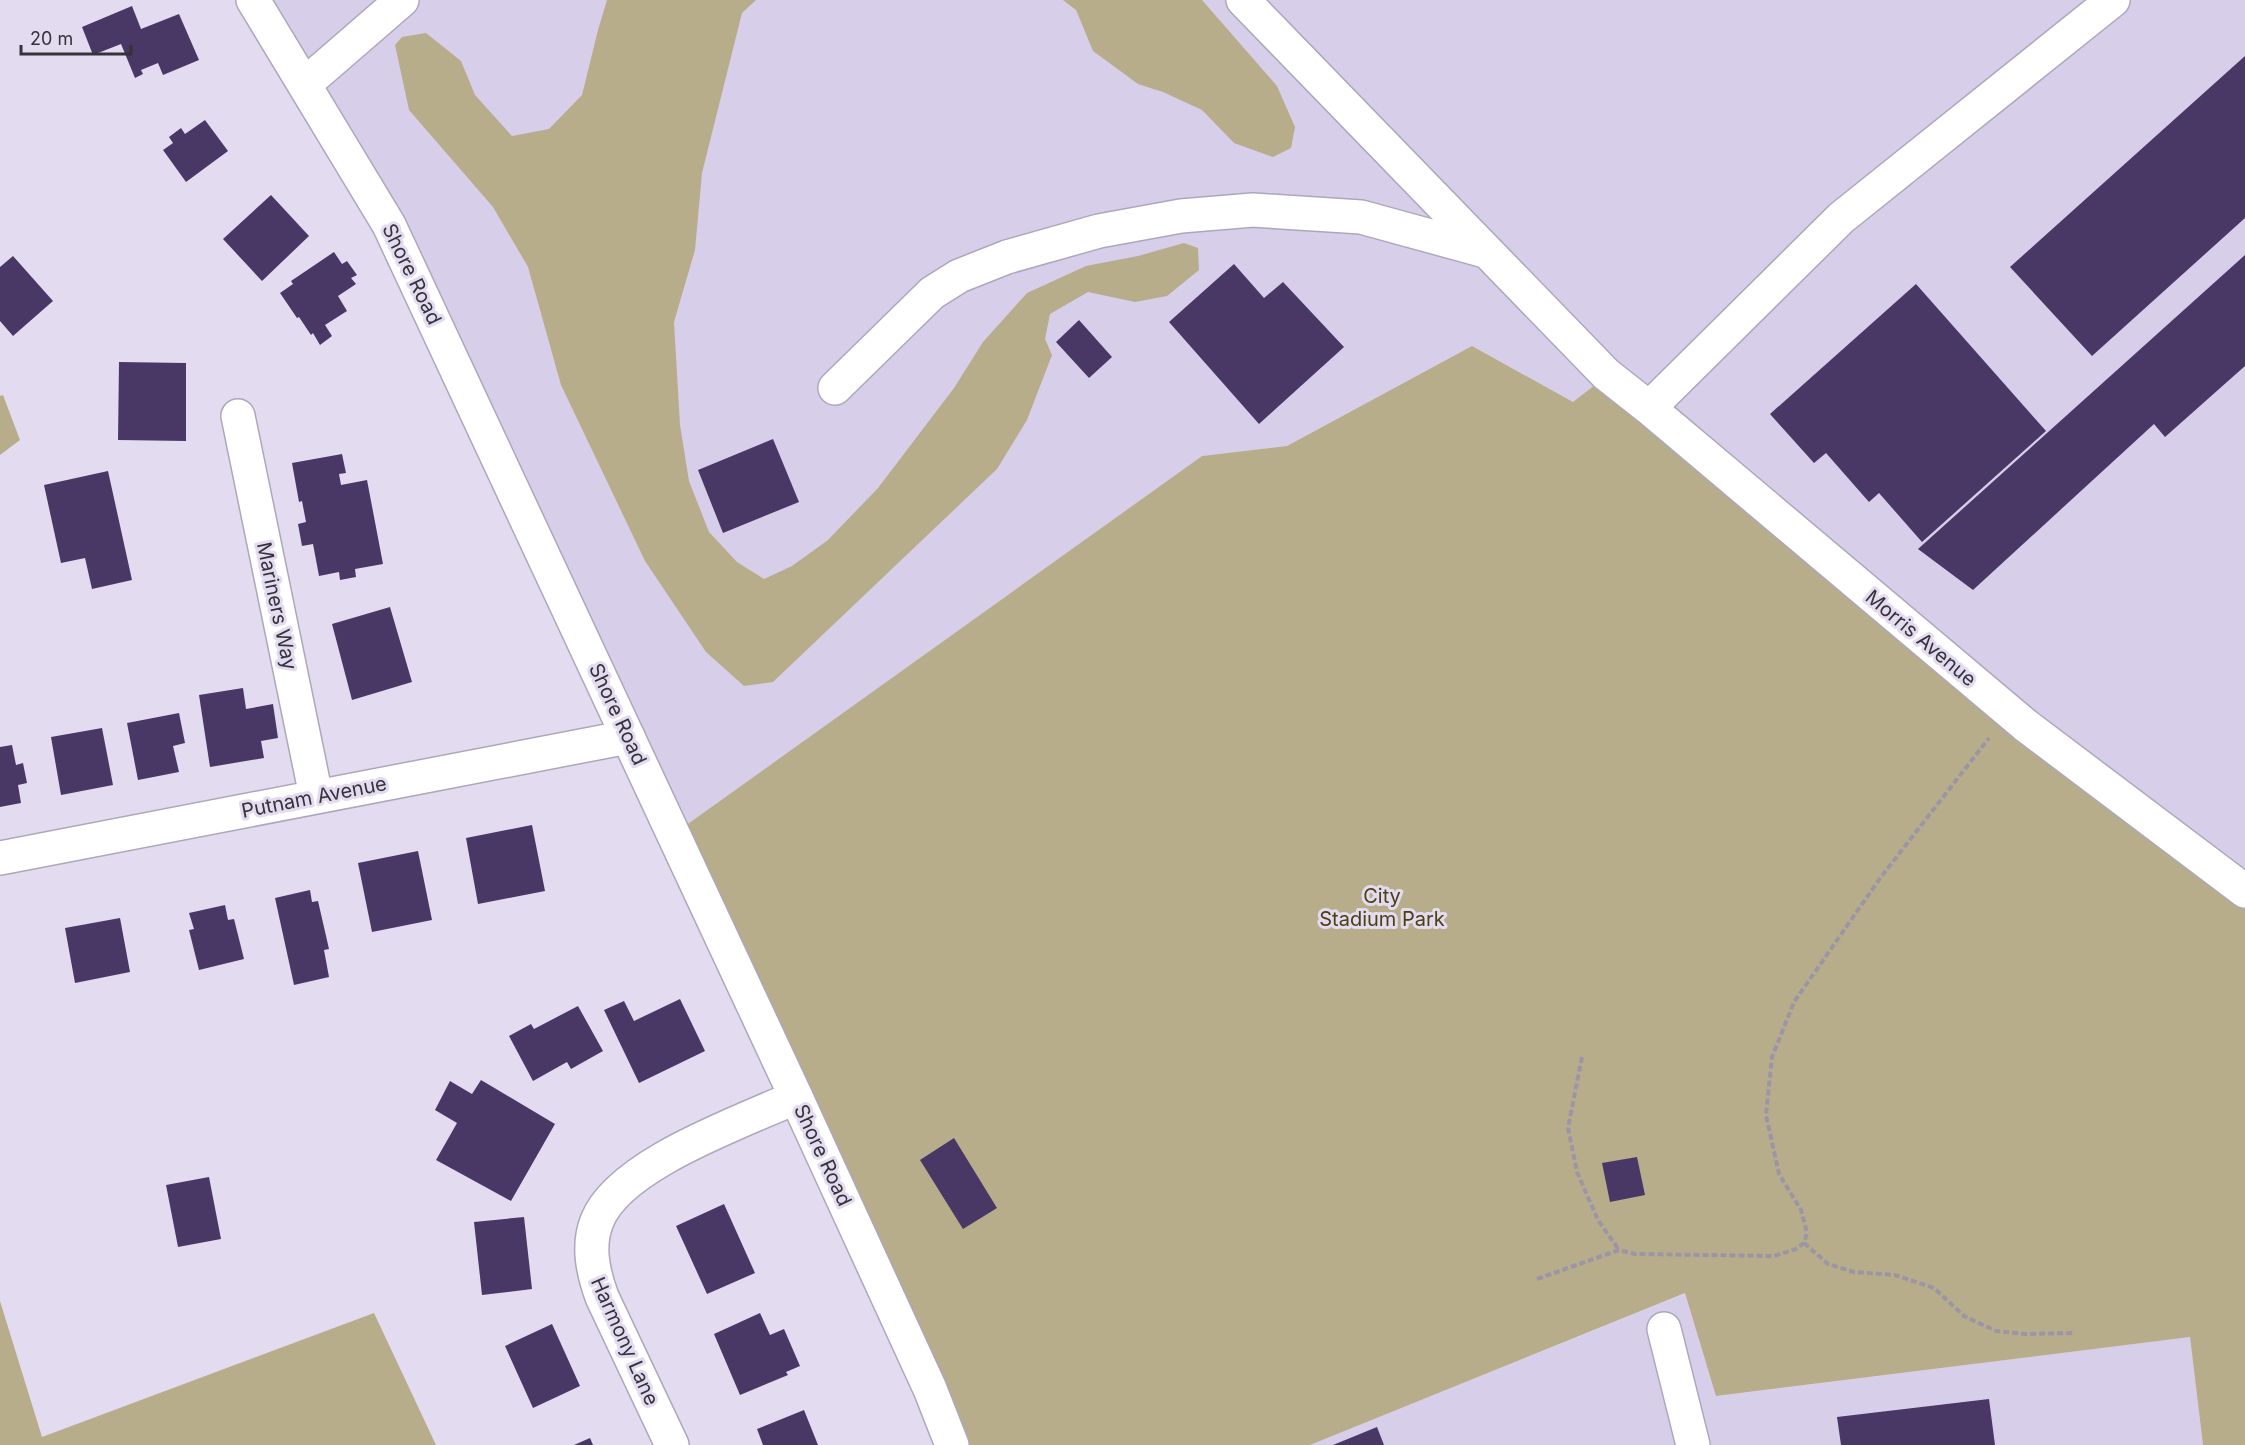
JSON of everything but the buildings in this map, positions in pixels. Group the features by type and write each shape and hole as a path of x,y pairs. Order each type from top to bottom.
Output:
{"street":[{"path":"305,84 402,0"},
{"name":"Morris Avenue","path":"1244,0 1606,374 2009,712 2245,891"},
{"path":"1649,408 1841,218 2113,0"},
{"name":"Shore Road","path":"258,2 389,225 796,1097 930,1389 952,1445"},
{"path":"836,388 932,292 959,276 1007,257 1099,231 1181,216 1254,210 1361,217 1487,251"},
{"name":"Mariners Way","path":"238,416 316,796"},
{"name":"Putnam Avenue","path":"0,858 628,737"},
{"name":"Harmony Lane","path":"672,1445 602,1297 593,1271 591,1244 597,1220 617,1191 660,1159 796,1097"},
{"path":"1664,1329 1693,1445"}],"path":[{"path":"1537,1279 1619,1250 1635,1254 1774,1256 1785,1254 1804,1243 1807,1233 1801,1210 1779,1174 1766,1115 1772,1057 1794,1002 1881,877 2009,712"},
{"path":"1582,1057 1568,1128 1576,1172 1598,1220 1619,1250"},
{"path":"1804,1243 1828,1264 1854,1272 1895,1275 1934,1288 1964,1316 1996,1331 2025,1334 2073,1333"}],"shaded area":[{"path":"245,0 2245,0 2245,881 1573,402 1472,346 1287,446 1202,456 671,836 389,225"},
{"path":"1686,1293 1717,1396 2190,1337 2203,1445 1310,1445"}],"green space":[{"path":"607,0 756,0 742,13 702,173 695,250 674,322 680,425 689,481 709,532 737,562 764,579 792,566 828,540 878,488 954,388 983,342 1027,293 1086,266 1138,256 1184,243 1198,248 1199,270 1167,296 1135,302 1088,292 1050,314 1045,339 1052,355 1027,420 997,469 773,682 744,686 706,652 645,561 561,385 528,267 493,207 409,110 395,45 402,37 426,33 461,61 475,95 512,136 549,129 582,95"},
{"path":"1063,0 1202,0 1277,86 1295,127 1291,148 1273,157 1234,143 1202,110 1163,92 1138,84 1093,51 1076,10"},
{"name":"City Stadium Park","path":"1472,346 1573,402 1604,378 2245,881 2245,1445 2203,1445 2190,1337 1716,1396 1685,1293 1310,1445 952,1445 671,836 1202,456 1287,446"},
{"path":"3,395 20,440 0,455 0,396"},
{"path":"0,1301 42,1437 374,1313 436,1445 0,1445"}]}
